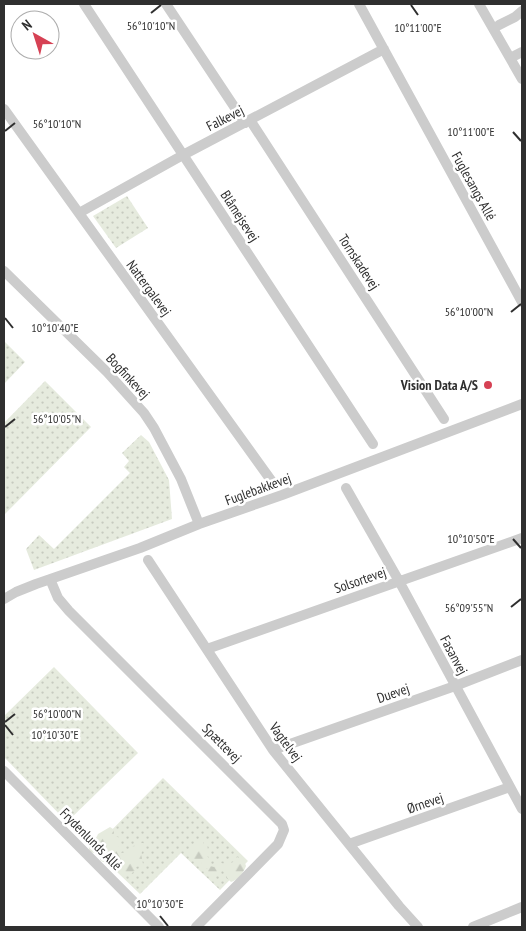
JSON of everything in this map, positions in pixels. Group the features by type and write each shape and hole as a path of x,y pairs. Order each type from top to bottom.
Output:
{"street":[{"name":"Blåmejsevej","path":"84,4 373,444"},
{"name":"Tornskadevej","path":"166,4 247,122 444,419"},
{"name":"Fuglesangs Allé","path":"359,4 522,302"},
{"path":"479,4 516,55 522,79"},
{"path":"486,4 522,66"},
{"path":"499,25 522,11"},
{"name":"Falkevej","path":"79,213 183,154 384,49"},
{"name":"Nattergalevej","path":"4,109 272,483"},
{"name":"Bogfinkevej","path":"4,271 107,372 140,408 154,428 181,479 199,524"},
{"name":"Fuglebakkevej","path":"4,599 16,592 50,579 140,548 199,524 282,495 522,404"},
{"name":"Fasanvej","path":"346,488 399,581 522,809"},
{"name":"Solsortevej","path":"207,649 522,538"},
{"name":"Vagtelvej","path":"148,560 272,750 418,927"},
{"name":"Spættevej","path":"50,579 58,598 69,611 282,824 284,830 278,844 196,927"},
{"name":"Duevej","path":"272,750 455,686 522,660"},
{"name":"Frydenlunds Allé","path":"4,771 159,927"},
{"name":"Ørnevej","path":"349,844 510,787"},
{"path":"473,927 522,906"}],"green space":[{"path":"127,196 148,228 116,248 93,216"},
{"path":"4,341 25,362 4,384"},
{"path":"45,381 91,427 5,514 4,423"},
{"path":"141,435 149,442 169,480 172,519 34,570 26,549 39,535 54,549 130,473 124,467 129,461 122,453"},
{"path":"54,667 138,753 67,822 4,757 4,716"},
{"path":"163,778 248,861 220,890 181,853 140,894 93,849"},
{"path":"110,827 113,829 114,836 121,838 117,845 122,849 121,853 129,852 136,844 143,843 145,845 141,854 143,864 136,867 135,871 129,875 121,874 118,863 100,860 101,851 90,852 89,846 91,842 98,834"},
{"path":"203,834 206,836 203,844 207,844 208,850 206,855 210,859 210,866 214,867 219,862 227,865 237,857 244,860 246,866 236,880 231,882 225,876 223,870 209,875 207,868 202,869 201,862 195,862 190,858 190,847"}],"place":[{"name":"Vision Data A/S","path":"488,385"}]}
